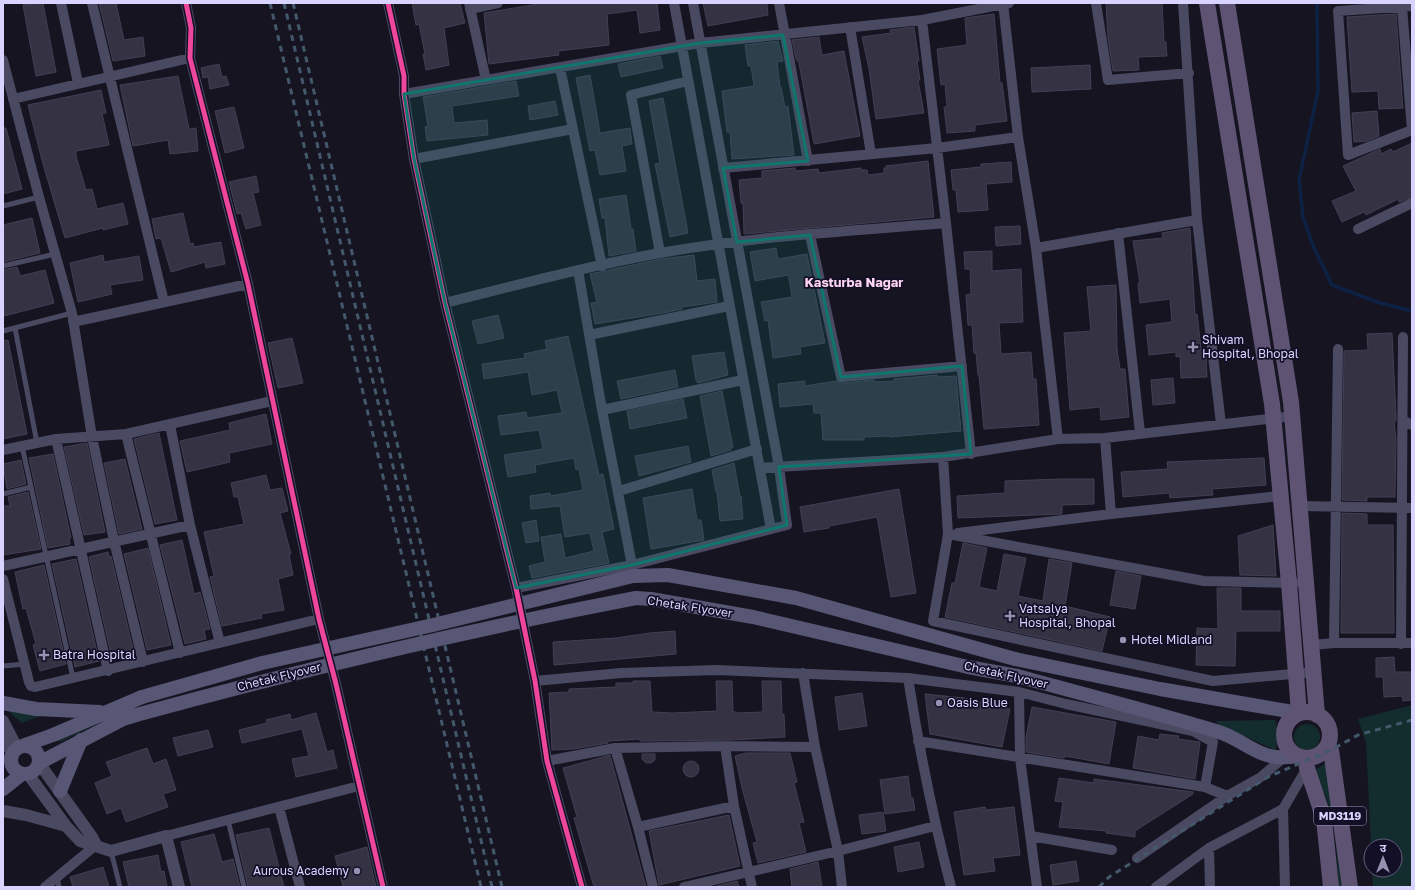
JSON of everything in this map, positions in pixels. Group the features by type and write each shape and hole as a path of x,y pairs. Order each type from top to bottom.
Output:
{"main road":[{"path":"1208,3 1273,418 1289,583 1298,713"},
{"path":"1227,3 1293,416 1317,715"},
{"name":"Chetak Flyover","path":"10,752 142,697 262,663 433,625 633,576 650,574 668,575 796,598 1015,659 1160,689 1298,713"},
{"name":"Chetak Flyover","path":"39,763 123,719 258,681 365,656 636,598 651,599 753,617 960,665 1017,676 1218,732 1269,757 1298,760"},
{"path":"3,703 36,709 106,712"},
{"path":"1310,712 1324,720 1329,728 1330,737 1328,746 1319,755 1298,760 1285,743 1284,734 1286,725 1298,713 1310,712"},
{"path":"60,791 81,740"},
{"name":"MD3119","path":"1328,746 1331,750 1350,886"},
{"path":"3,789 25,774 37,768 39,757 33,748 10,752 13,768 25,774"},
{"name":"MD3119","path":"1298,760 1324,819 1331,887"}],"street":[{"path":"61,3 78,83"},
{"path":"92,3 164,302"},
{"path":"186,3 191,28 190,58 248,284 319,619 336,684 383,887"},
{"path":"388,3 404,76 404,94 414,159 445,303 516,588 535,681 547,761 582,887"},
{"path":"486,80 470,6 498,3"},
{"path":"674,3 771,529"},
{"path":"516,588 632,564 787,525 779,466 693,3"},
{"path":"778,3 808,161"},
{"path":"1096,3 1108,80 1189,73"},
{"path":"1183,3 1189,73 1197,220 1221,424"},
{"path":"404,94 700,43 922,20 1005,4 1018,137 1036,248 1058,439"},
{"path":"1407,7 1412,130 1348,156 1338,11 1407,7"},
{"path":"922,20 971,454"},
{"path":"850,27 871,154"},
{"path":"13,99 190,58"},
{"path":"3,60 72,317 92,437 114,541 143,662"},
{"path":"560,68 602,266"},
{"path":"660,253 631,95 688,81"},
{"path":"414,159 573,129"},
{"path":"723,168 937,148 1018,137"},
{"path":"1358,229 1412,203"},
{"path":"1036,248 1197,220"},
{"path":"445,303 578,270 660,253 737,242 946,222"},
{"path":"1118,233 1140,433"},
{"path":"810,235 841,377 962,366"},
{"path":"578,270 602,410 619,490 632,564"},
{"path":"72,317 164,302 248,284"},
{"path":"589,335 729,306"},
{"path":"1401,644 1408,508 1407,422 1403,337"},
{"path":"1334,643 1338,349"},
{"path":"602,410 743,380"},
{"path":"3,450 56,439 126,434 272,401"},
{"path":"760,468 943,457 971,454 1058,439 1105,438 1293,416"},
{"path":"170,425 190,525 220,643"},
{"path":"126,434 180,653"},
{"path":"1105,438 1111,514"},
{"path":"56,439 108,671"},
{"path":"619,490 757,449"},
{"path":"943,457 948,534 933,621 1213,681 1314,672"},
{"path":"948,534 1111,514 1280,496"},
{"path":"1300,506 1408,508"},
{"path":"3,566 46,558 81,548 190,525"},
{"path":"948,534 1204,581 1306,583"},
{"path":"3,579 31,686 108,671 319,619"},
{"path":"1312,645 1334,643 1412,643"},
{"path":"535,681 621,673 709,670 908,678 1019,692 1066,704 1193,731 1213,742 1205,787"},
{"path":"803,673 815,748 838,851 842,887"},
{"path":"908,678 918,741 935,826 951,887"},
{"path":"1019,692 1020,758 1037,887"},
{"path":"3,721 10,752"},
{"path":"918,741 1205,787 1227,796"},
{"path":"547,761 615,748 725,746 815,748"},
{"path":"725,746 734,806 752,887"},
{"path":"615,748 638,827 653,887"},
{"path":"1137,858 1227,796 1261,777 1298,760"},
{"path":"1285,887 1283,809 1298,760"},
{"path":"39,763 92,837 96,845"},
{"path":"25,774 66,826 80,841 111,851 359,786"},
{"path":"638,827 734,806"},
{"path":"279,807 300,887"},
{"path":"1156,887 1209,848 1283,809"},
{"path":"3,811 26,815 66,826"},
{"path":"684,887 838,851 935,826"},
{"path":"166,836 179,887"},
{"path":"1031,836 1112,850"},
{"path":"45,887 96,845"},
{"path":"1209,848 1210,887"}],"lane":[{"path":"3,206 39,197"},
{"path":"3,266 55,254"},
{"path":"3,331 72,317"},
{"path":"15,328 37,442"},
{"path":"22,446 73,679"},
{"path":"3,494 31,487"},
{"path":"3,666 25,664"},
{"path":"228,820 244,887"},
{"path":"111,851 120,887"},
{"path":"57,877 59,887"}],"highlighted area":[{"path":"783,35 808,161 723,168 737,242 810,235 841,377 962,366 971,454 779,467 787,525 632,565 516,588 445,303 414,159 404,94 700,43"}],"green space":[{"path":"1412,705 1412,887 1373,887 1372,878 1403,878 1403,838 1371,838 1366,743 1358,719"},
{"path":"8,711 12,711 43,715 22,723"},
{"path":"122,712 60,742 58,740"},
{"path":"1275,720 1280,737 1275,750 1220,725 1216,721"},
{"path":"1307,724 1316,728 1320,737 1316,746 1307,750 1298,746 1294,737 1298,728"},
{"path":"1326,763 1344,887 1339,887 1336,841 1331,813 1327,799 1312,772"}],"building":[{"path":"43,3 56,72 36,76 23,5"},
{"path":"99,3 116,3 124,40 143,37 145,56 113,61"},
{"path":"412,3 460,3 465,23 444,28 449,65 426,70 423,54 425,54 419,24 416,25"},
{"path":"544,3 657,3 660,30 640,33 637,10 607,14 609,45 558,51 559,55 489,64 484,13"},
{"path":"703,3 767,3 768,15 708,26"},
{"path":"1106,3 1162,3 1164,42 1166,42 1167,56 1138,57 1139,70 1113,71 1108,39"},
{"path":"994,14 1000,83 1002,83 1007,121 975,125 975,131 947,133 944,107 947,107 945,84 941,85 937,49 967,45 965,18"},
{"path":"1396,14 1403,108 1379,109 1378,91 1352,92 1347,17"},
{"path":"914,27 919,61 917,61 920,80 918,80 924,113 876,119 869,69 862,37 891,33 890,30"},
{"path":"819,37 822,55 844,51 860,136 814,144 799,63 796,59 792,40"},
{"path":"778,41 783,61 777,62 780,87 785,107 788,106 794,155 732,159 730,132 727,132 722,91 754,86 751,66 748,66 745,45"},
{"path":"660,56 663,68 621,77 618,64"},
{"path":"219,64 222,77 226,76 229,85 210,89 208,77 203,78 201,68"},
{"path":"1090,65 1091,89 1032,92 1031,68"},
{"path":"590,75 600,133 630,128 632,144 622,146 626,171 600,175 595,150 590,151 576,78"},
{"path":"178,76 189,129 196,128 198,151 170,154 168,140 133,146 120,85"},
{"path":"516,81 519,96 452,106 454,123 487,120 488,135 427,141 425,127 428,126 423,97"},
{"path":"101,90 106,113 102,113 109,145 76,151 76,156 86,190 92,189 97,209 123,203 128,224 103,230 103,228 65,238 43,164 28,105"},
{"path":"663,98 688,233 670,237 655,164 660,163 649,101"},
{"path":"555,101 558,115 530,120 528,106"},
{"path":"234,107 244,148 225,153 215,111"},
{"path":"1377,111 1379,136 1367,141 1354,142 1352,113"},
{"path":"3,128 6,128 22,189 3,194"},
{"path":"1412,143 1412,197 1399,202 1398,199 1366,215 1364,212 1342,222 1332,201 1356,191 1343,166 1380,149 1381,154 1391,149 1393,152"},
{"path":"928,161 934,217 744,234 743,203 741,203 739,180 762,178 762,171 795,168 796,171 818,169 819,173 861,168 861,170 867,170 868,175 884,173 884,168 886,168 886,166"},
{"path":"1011,162 1012,182 986,184 988,210 958,212 956,190 953,190 951,170 981,167 981,164"},
{"path":"256,176 259,192 253,193 261,225 246,229 241,213 237,214 229,182"},
{"path":"626,195 636,251 609,256 605,218 602,218 599,199"},
{"path":"183,213 190,244 193,243 194,247 221,242 225,264 206,268 205,262 171,272 161,238 156,239 152,219"},
{"path":"32,218 40,253 3,262 3,225"},
{"path":"1020,226 1021,244 996,246 995,227"},
{"path":"1190,228 1195,315 1197,314 1202,357 1206,356 1207,377 1181,378 1180,356 1176,357 1176,352 1149,355 1146,325 1172,322 1170,299 1140,303 1138,283 1140,283 1133,241 1163,238 1162,233"},
{"path":"776,248 778,259 807,254 825,343 800,347 801,354 773,358 768,320 765,321 761,302 792,297 789,278 788,275 755,281 750,252"},
{"path":"992,251 992,271 1021,269 1023,322 999,323 1001,354 1031,352 1033,379 1036,379 1039,425 984,429 979,375 976,353 974,353 972,325 968,325 966,295 971,294 970,269 965,269 964,252"},
{"path":"103,255 104,262 139,256 143,280 110,285 112,294 78,302 70,263"},
{"path":"694,255 697,281 715,279 717,302 682,307 682,309 663,313 595,324 591,303 597,302 590,274 661,259"},
{"path":"17,267 20,276 45,270 54,303 4,316 3,270"},
{"path":"1116,285 1117,349 1120,369 1125,369 1129,417 1101,420 1100,407 1070,410 1064,333 1091,331 1087,287"},
{"path":"498,315 504,338 478,344 472,321"},
{"path":"1392,333 1396,416 1396,421 1394,421 1396,440 1395,497 1367,497 1367,501 1342,500 1344,351 1368,350 1367,334"},
{"path":"568,336 599,475 603,474 614,529 602,532 609,563 532,578 529,566 545,562 541,537 561,534 565,558 594,551 590,533 565,537 560,506 531,509 530,496 550,493 551,496 583,490 579,469 576,470 574,458 535,465 536,472 508,477 504,455 543,449 539,430 501,435 498,416 526,412 527,418 562,413 557,390 532,395 528,372 484,379 482,364 525,358 524,354 547,349 545,341"},
{"path":"292,338 303,383 278,388 268,343"},
{"path":"8,340 27,434 3,439 3,341"},
{"path":"724,352 728,375 698,383 696,380 692,356"},
{"path":"675,370 678,387 621,399 617,381"},
{"path":"937,375 938,377 956,376 961,431 890,437 864,437 864,440 823,440 821,413 814,413 813,404 780,407 778,384 805,381 805,386 836,381 842,383 874,380 874,382 894,381 894,379"},
{"path":"1173,378 1175,403 1153,405 1151,380"},
{"path":"722,391 733,447 731,450 711,456 700,396"},
{"path":"683,399 687,418 630,429 627,411"},
{"path":"266,414 272,444 229,453 230,462 187,472 180,441 230,430 229,423"},
{"path":"159,433 177,520 155,524 134,439"},
{"path":"87,443 105,532 84,535 64,447"},
{"path":"688,446 691,462 639,476 635,456"},
{"path":"53,454 71,538 69,538 70,544 48,548 29,458"},
{"path":"1264,458 1266,485 1212,489 1213,495 1170,498 1169,493 1123,497 1121,472 1168,469 1167,462"},
{"path":"125,459 142,529 119,534 104,463"},
{"path":"21,460 26,484 7,489 3,464"},
{"path":"734,463 740,497 741,496 743,519 720,521 717,492 712,470"},
{"path":"266,475 270,490 282,488 288,511 280,513 291,554 289,555 293,575 278,579 284,610 261,614 262,618 222,626 210,577 214,576 204,532 244,524 238,497 234,497 231,483"},
{"path":"1094,479 1094,504 1062,505 1062,514 958,518 957,496 1005,493 1005,481"},
{"path":"692,489 697,520 701,520 704,540 651,549 643,498"},
{"path":"899,489 916,593 891,597 877,517 804,532 800,507"},
{"path":"28,492 41,549 3,555 3,506 10,506 8,497"},
{"path":"1342,513 1367,514 1367,525 1393,525 1394,633 1341,633"},
{"path":"536,520 539,541 526,543 522,523"},
{"path":"1273,525 1276,576 1240,575 1238,536"},
{"path":"182,540 194,594 200,592 210,629 204,630 206,639 185,644 160,545"},
{"path":"963,543 987,548 979,587 997,591 1004,554 1026,558 1018,596 1043,601 1049,559 1072,563 1065,606 1110,617 1102,651 945,617 952,583 955,583"},
{"path":"148,548 171,645 147,650 124,554"},
{"path":"108,552 109,557 111,556 134,653 112,659 89,557"},
{"path":"76,559 99,661 75,667 52,564"},
{"path":"44,565 66,664 40,671 33,645 36,644 26,608 23,609 15,572"},
{"path":"1116,571 1141,576 1135,609 1110,605"},
{"path":"1217,588 1241,588 1241,611 1280,611 1280,631 1236,631 1235,666 1196,665 1197,628 1218,629"},
{"path":"675,631 676,654 554,665 553,642 616,638"},
{"path":"1394,657 1395,672 1412,672 1412,700 1403,701 1402,696 1384,697 1383,677 1376,677 1376,658"},
{"path":"633,681 650,681 652,712 672,713 717,711 716,681 732,681 733,712 736,713 763,712 762,681 781,681 782,715 784,714 785,737 731,740 640,741 640,739 608,741 608,743 573,749 552,750 549,693 569,692 569,689 616,687 616,683 633,683"},
{"path":"862,693 867,726 839,730 835,697"},
{"path":"925,694 964,698 1010,709 1002,747 930,734"},
{"path":"1032,707 1116,722 1109,764 1065,756 1064,758 1026,752 1026,737"},
{"path":"316,713 327,752 333,750 337,768 296,777 292,759 309,756 302,729 242,743 239,730 267,723 266,720 290,714 291,720"},
{"path":"208,730 213,747 178,756 173,738"},
{"path":"1160,734 1179,736 1178,739 1200,742 1195,779 1133,768 1138,736 1159,740"},
{"path":"147,748 153,764 166,759 176,790 163,794 168,807 126,822 121,808 107,814 95,783 112,776 106,762"},
{"path":"746,753 790,753 797,782 794,783 804,822 799,823 806,852 758,863 753,843 757,842 735,756"},
{"path":"642,754 655,754 655,760 651,763 646,763 642,759"},
{"path":"610,755 646,887 594,887 574,818 577,817 563,768"},
{"path":"688,761 694,761 699,766 697,775 694,777 688,777 683,772 683,766"},
{"path":"908,776 911,798 913,798 915,810 885,814 880,780"},
{"path":"1059,778 1094,783 1094,779 1193,792 1193,794 1135,831 1135,837 1106,833 1107,831 1059,827 1063,802 1055,801"},
{"path":"985,807 986,810 1014,807 1020,855 993,858 995,871 964,875 954,812"},
{"path":"883,812 886,831 862,834 859,815"},
{"path":"729,815 740,866 659,885 649,831"},
{"path":"269,828 284,887 248,887 236,835"},
{"path":"214,834 222,862 233,859 240,887 192,887 181,842"},
{"path":"919,842 924,867 898,872 894,847"},
{"name":"Aurous Academy","path":"367,847 376,887 343,887 335,856"},
{"path":"158,855 161,872 164,871 167,887 129,887 123,862"},
{"path":"1076,861 1079,881 1053,885 1050,865"},
{"path":"818,862 822,887 792,887 790,869"},
{"path":"103,867 109,887 73,887 70,877"},
{"path":"737,881 739,887 713,887"}],"waterway":[{"path":"1317,3 1318,91 1299,180 1303,217 1314,248 1332,285 1377,302 1412,311"}],"railway":[{"path":"270,3 481,887"},
{"path":"284,3 492,887"},
{"path":"293,3 502,887"},
{"path":"1099,887 1109,877 1268,777 1331,750 1358,735 1412,720"}],"cycle path":[{"path":"186,3 191,28 190,58 248,284 319,619 336,684 383,887"},
{"path":"388,3 404,76 404,94 414,159 445,303 516,588 535,681 547,761 582,887"}],"place":[{"name":"Shivam Hospital, Bhopal","path":"1193,347"},
{"name":"Vatsalya Hospital, Bhopal","path":"1010,616"},
{"name":"Hotel Midland","path":"1123,640"},
{"name":"Batra Hospital","path":"44,655"},
{"name":"Oasis Blue","path":"939,703"},
{"name":"Aurous Academy","path":"357,871"}],"district":[{"name":"Kasturba Nagar","path":"854,282"}]}
